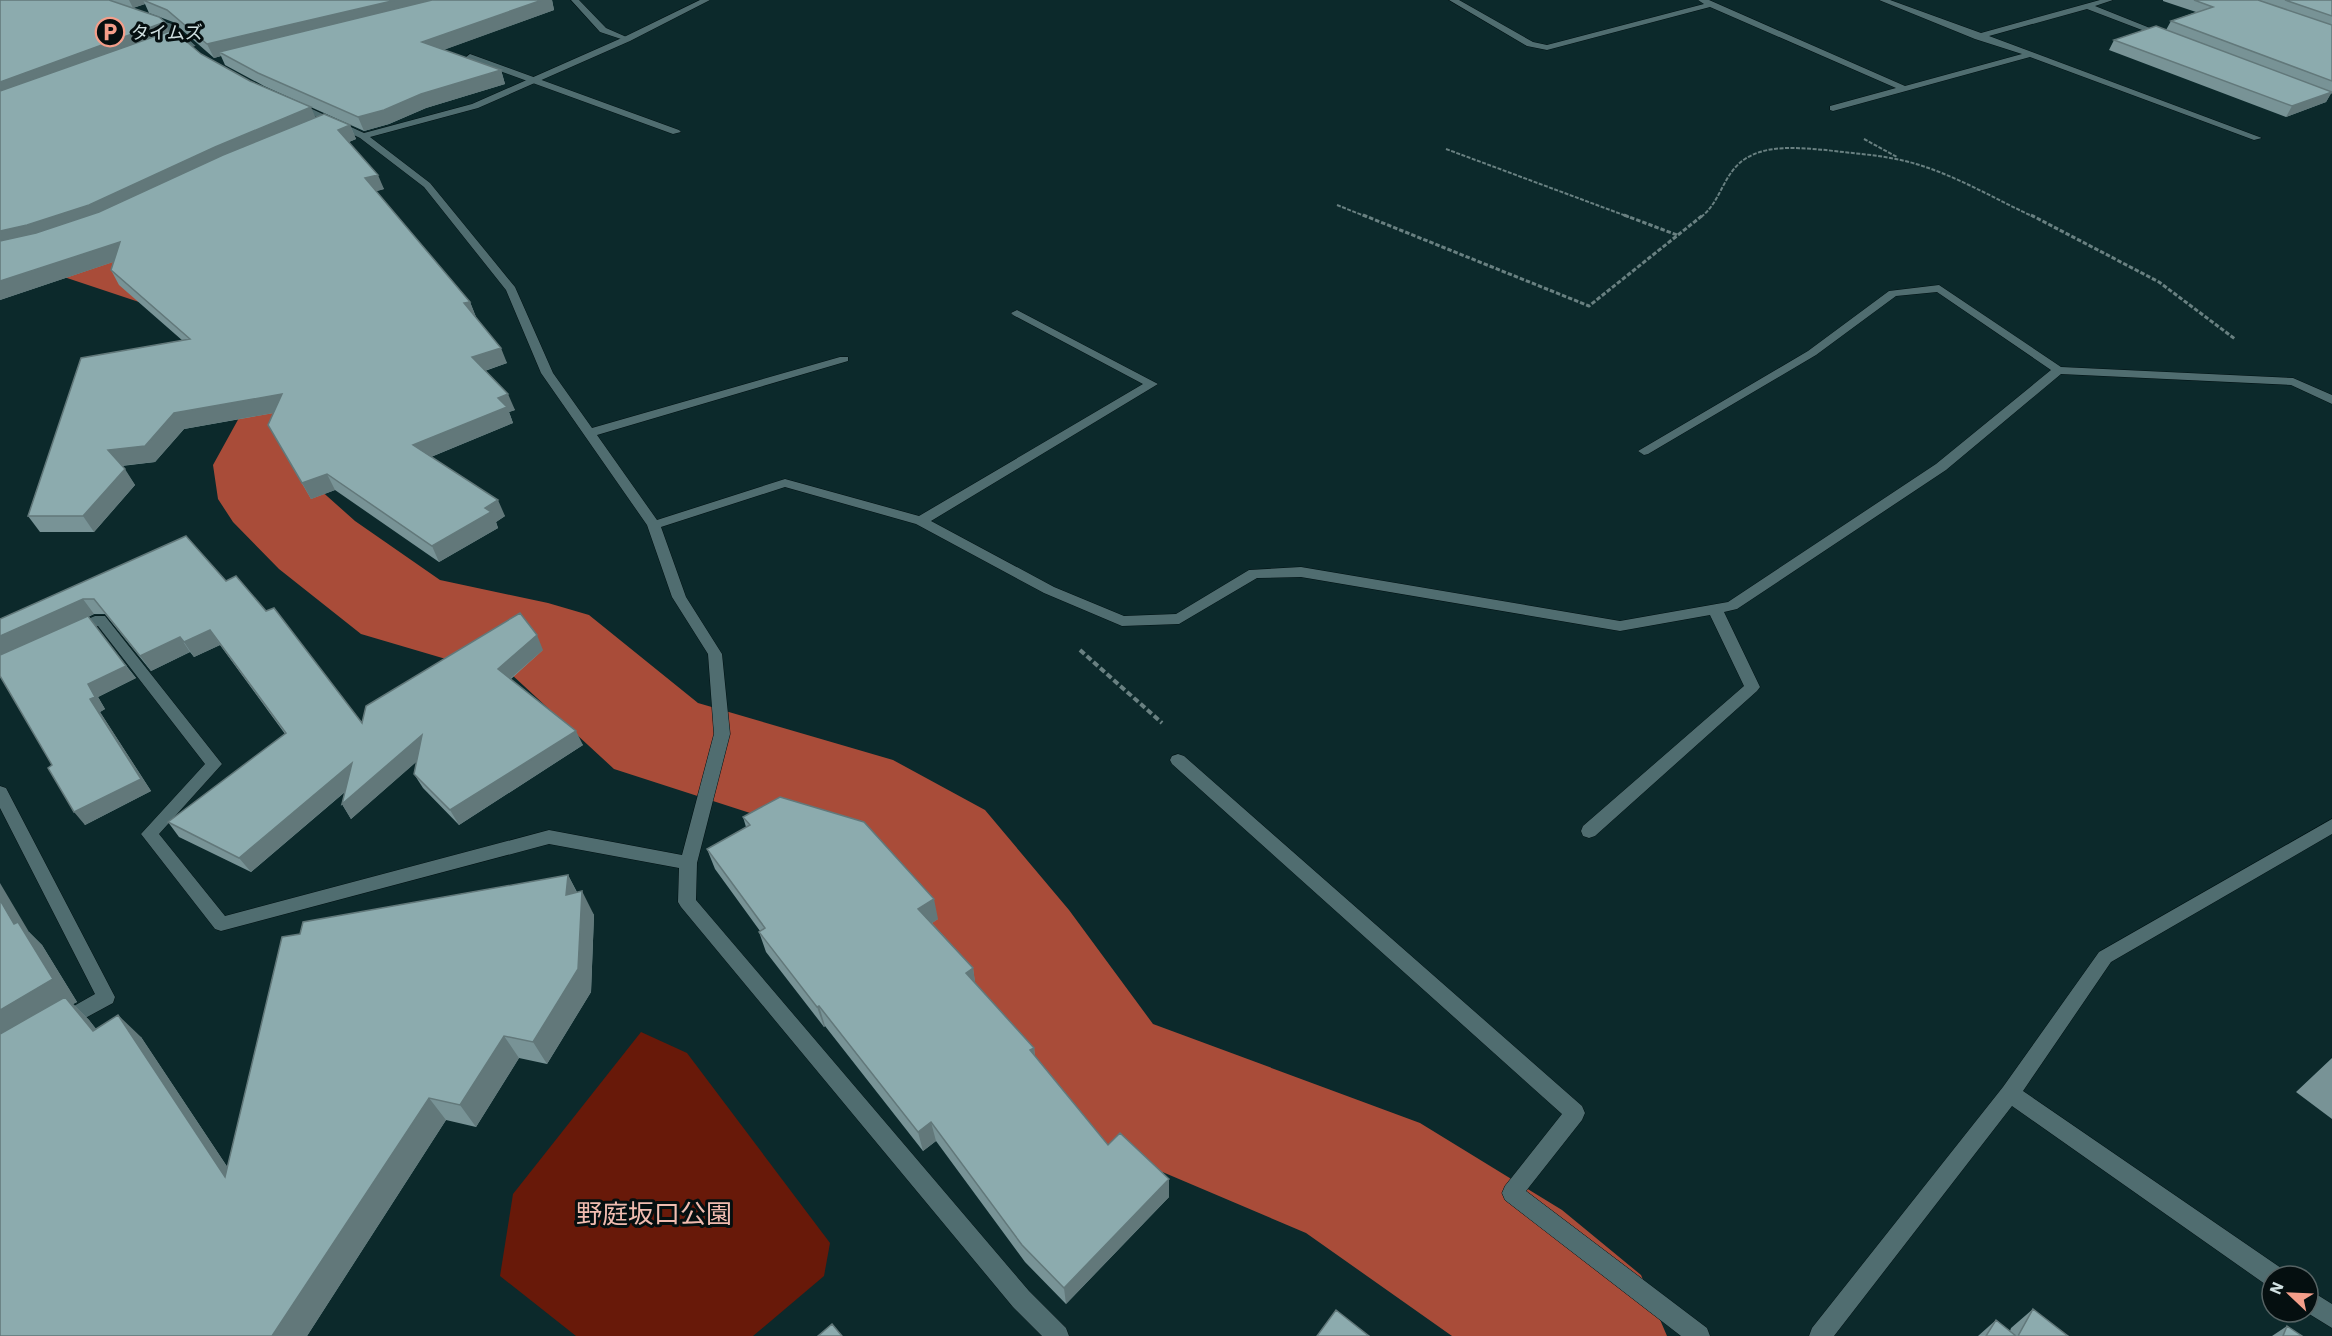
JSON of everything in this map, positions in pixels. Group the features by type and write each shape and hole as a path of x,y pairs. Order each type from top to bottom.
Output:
{"street":[{"path":"575,0 603,30 627,39"},
{"path":"363,136 476,106 627,39 706,0"},
{"path":"1453,0 1530,44 1547,48 1706,2 1905,89"},
{"path":"1883,0 1978,37 2257,138"},
{"path":"1978,37 2109,0"},
{"path":"153,6 136,13 170,26 176,39 204,57"},
{"path":"2087,6 2176,40"},
{"path":"1833,108 2028,55"},
{"path":"470,57 676,132"},
{"path":"280,99 326,123 363,136 427,185 511,290 547,373 654,525 678,597 715,654 722,734 688,863 687,902 1021,1299 1058,1336"},
{"path":"1644,451 1812,353 1893,293 1939,288 2058,370 2293,382 2332,400"},
{"path":"921,521 1152,384 1017,313"},
{"path":"590,433 844,359"},
{"path":"654,525 785,483 921,521 1049,590 1122,621 1179,619 1254,573 1301,572 1620,626 1732,606 1941,467 2058,370"},
{"path":"1589,831 1752,687 1716,609"},
{"path":"60,638 100,619 214,764 149,834 221,924 549,837 688,863"},
{"path":"1178,760 1575,1113 1512,1193 1700,1336"},
{"path":"0,792 106,997 48,1031"},
{"path":"1820,1336 2010,1093 2105,957 2332,826"},
{"path":"2010,1093 2260,1267"}],"path":[{"path":"1337,205 1589,306 1710,210 1732,169 1745,159 1763,151 1784,148 1813,149 1895,159 1951,177 2071,235 2159,282 2293,382"},
{"path":"1446,149 1678,235"},
{"path":"1077,647 1173,732 1178,760"}],"green space":[{"name":"野庭坂口公園","path":"641,1032 687,1053 830,1243 824,1276 753,1336 576,1336 500,1276 513,1194"}],"building":[{"path":"0,0 109,0 159,17 165,22 0,82"},
{"path":"143,0 396,0 207,44 167,10"},
{"path":"432,0 542,0 422,42 501,70 421,94 384,110 358,117 258,73 219,52"},
{"path":"2194,0 2258,0 2332,25 2332,81 2171,21 2213,7"},
{"path":"2285,0 2332,0 2332,16"},
{"path":"2156,26 2332,92 2292,106 2114,40"},
{"path":"173,30 201,54 250,81 311,107 215,147 89,205 27,225 0,231 0,91"},
{"path":"324,114 350,125 338,130 378,175 365,178 470,302 464,303 501,348 472,357 508,394 498,398 507,407 413,445 498,500 485,508 491,512 432,546 327,474 302,483 268,425 282,394 174,413 145,446 108,450 125,469 83,516 28,516 81,358 190,339 111,270 120,242 0,281 0,241 36,233 99,212 223,155"},
{"path":"186,536 226,581 236,576 266,611 274,608 362,723 366,706 520,613 537,635 498,669 576,731 450,810 414,774 422,735 342,804 352,763 239,858 168,822 286,733 210,630 184,642 180,637 140,656 94,599 83,599 0,636 0,619"},
{"path":"88,616 126,666 88,684 95,697 90,699 141,779 74,812 48,768 52,765 0,676 0,655"},
{"path":"780,797 864,822 934,899 918,909 973,968 966,973 1034,1048 1030,1050 1108,1145 1120,1133 1169,1179 1064,1288 1022,1245 931,1122 918,1132 759,932 765,928 707,849 750,825 743,817"},
{"path":"568,875 566,895 582,891 578,969 533,1042 504,1036 460,1105 429,1098 272,1336 0,1336 0,1034 65,997 93,1031 118,1015 225,1177 282,937 300,934 303,922"},
{"path":"0,900 14,924 18,922 53,979 0,1010"},
{"path":"2033,1309 2068,1336 2018,1336"},
{"path":"1336,1310 1369,1336 1317,1336"},
{"path":"1996,1320 2016,1336 1986,1336"},
{"path":"832,1324 842,1336 818,1336"},
{"path":"2287,1326 2302,1336 2283,1336"}],"waterway":[{"path":"0,197 30,207 84,257 175,286 223,297 280,327 298,359 293,407 263,465 269,499 317,545 401,607 456,623 548,643 657,737 848,795 938,847 1019,952 1100,1074 1363,1178 1503,1269 1580,1336"}],"place":[{"name":"タイムズ","path":"110,32"}]}
